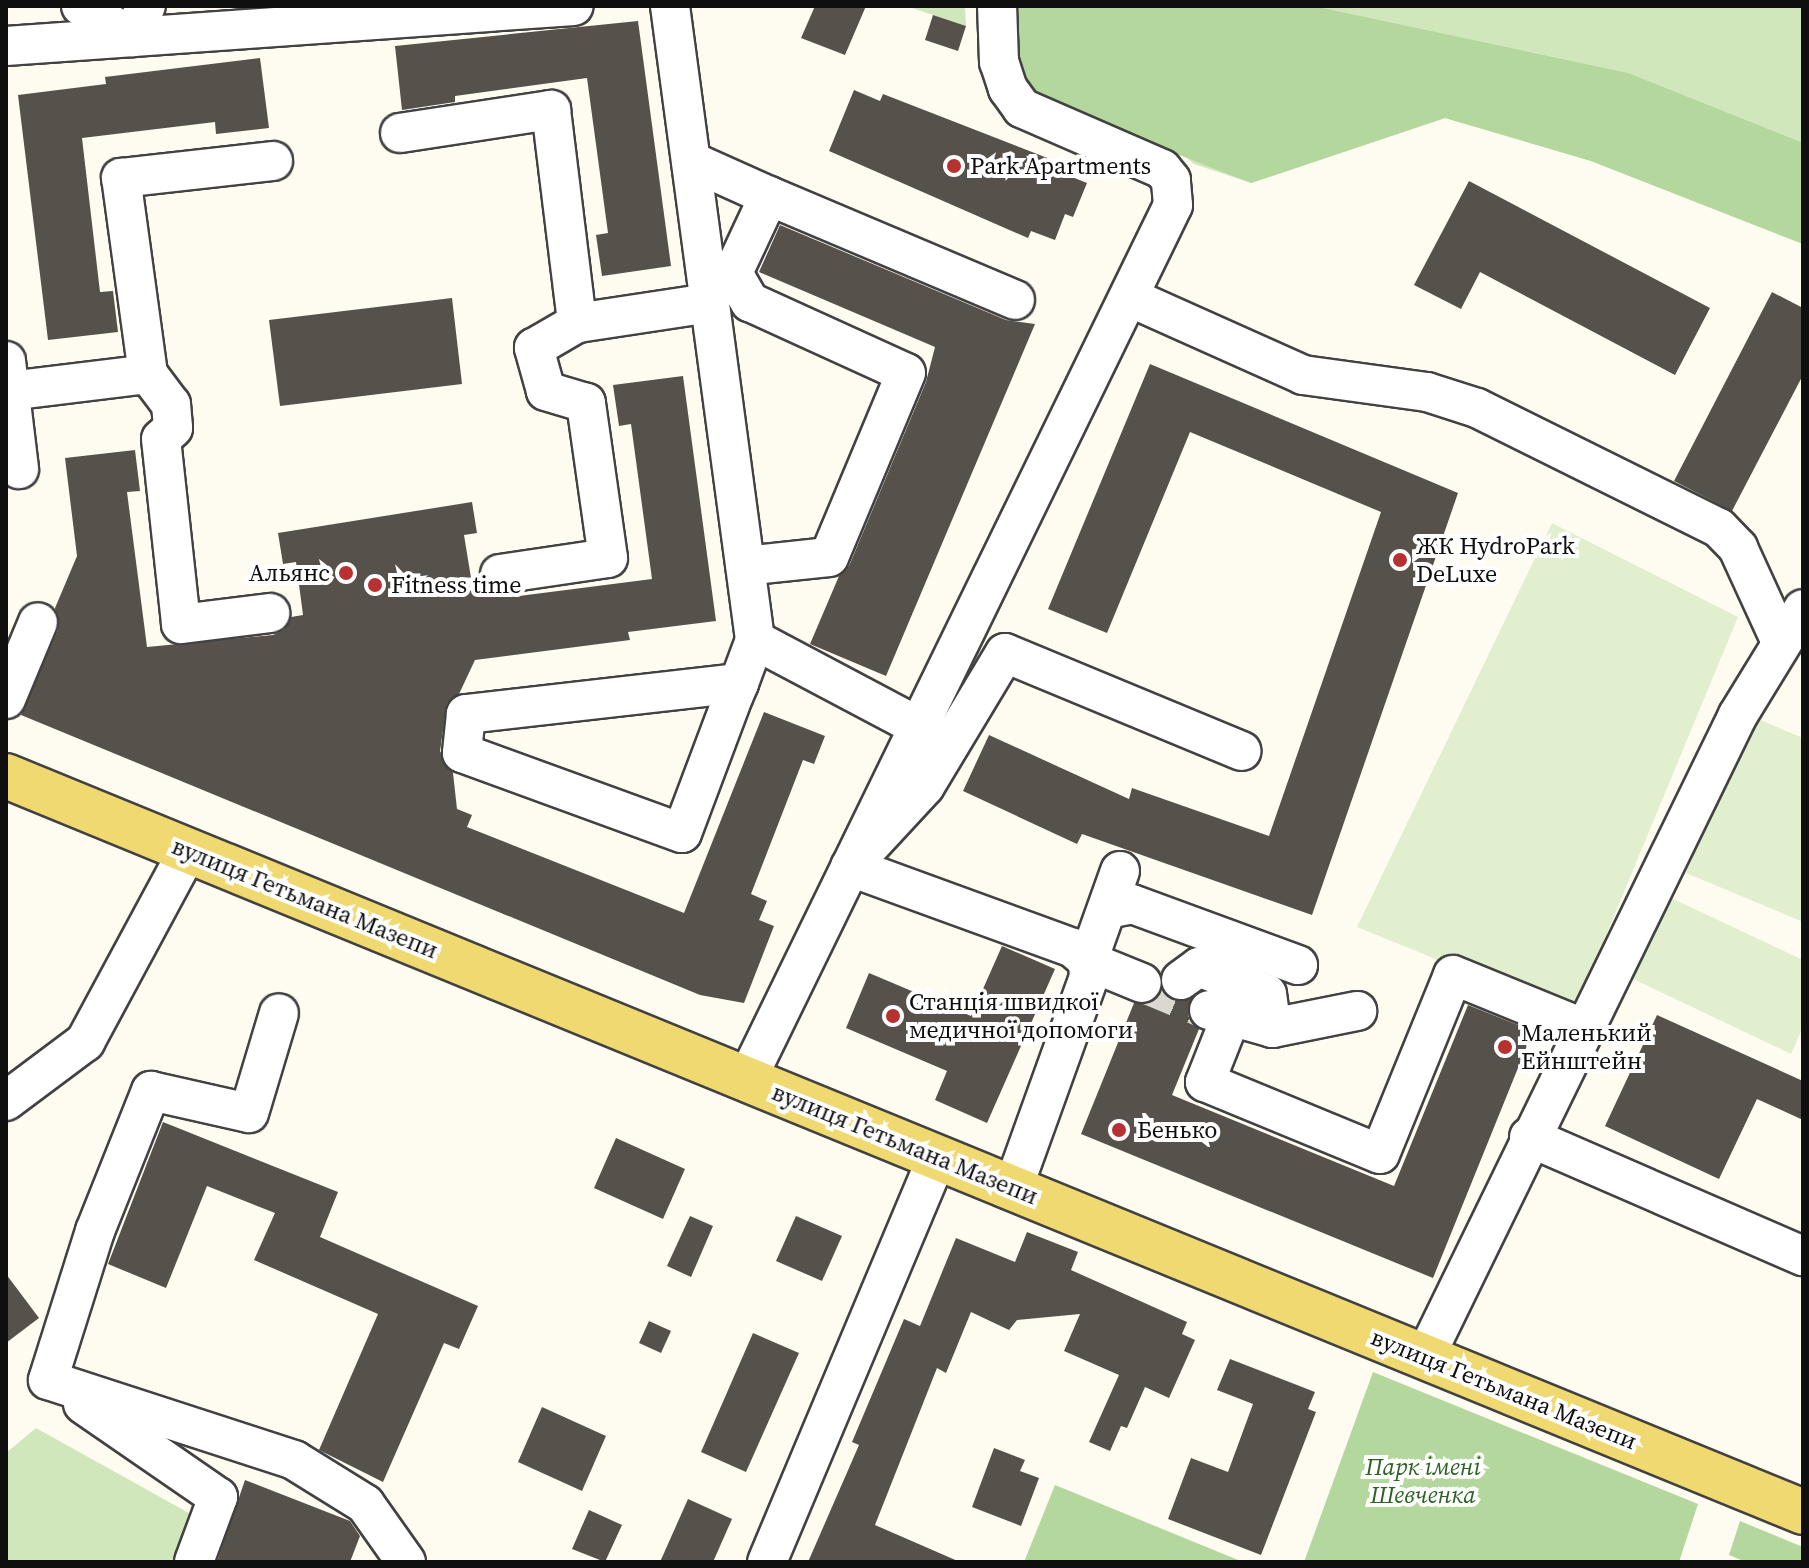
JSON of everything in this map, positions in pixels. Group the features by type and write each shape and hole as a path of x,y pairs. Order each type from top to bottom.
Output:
{"main road":[{"name":"вулиця Гетьмана Мазепи","path":"6,776 1803,1512"}],"street":[{"path":"81,6 139,22"},
{"path":"6,46 139,22 353,11 574,6"},
{"path":"670,6 755,640 739,683 682,833 462,753 466,714 739,683"},
{"path":"747,1079 1173,205 1171,180 1162,169 1022,108 1008,89 999,62 997,6"},
{"path":"400,133 551,110 577,323"},
{"path":"270,613 181,624 161,439 173,428 171,404 148,374 121,178 273,161"},
{"path":"691,161 1015,300"},
{"path":"745,566 829,557 906,373 750,302 733,273 769,196"},
{"path":"1129,297 1303,375 1427,392 1477,408 1719,528 1738,548 1781,642"},
{"path":"500,574 608,558 586,403 546,391 534,348 577,323 710,303"},
{"path":"19,469 8,376 148,374"},
{"path":"1425,1357 1529,1137 1738,715 1803,609"},
{"path":"6,699 38,622"},
{"path":"755,640 919,727"},
{"path":"850,867 925,786 1005,653 1242,751"},
{"path":"6,1101 85,1042 188,851"},
{"path":"850,867 1073,948 1088,961 1142,983"},
{"path":"1013,1188 1089,977 1088,961 1120,871"},
{"path":"1107,909 1132,904 1298,965"},
{"path":"1181,980 1199,967 1267,994 1272,1028"},
{"path":"1357,1011 1272,1028 1218,1014 1205,1082 1380,1154 1453,975 1583,1028"},
{"path":"48,1380 95,1231 151,1091 249,1113 279,1013"},
{"path":"1529,1137 1803,1256"},
{"path":"767,1562 937,1157"},
{"path":"48,1380 218,1497 194,1562"},
{"path":"48,1380 294,1460 365,1504 406,1562"}],"green space":[{"path":"906,6 965,6 966,26"},
{"path":"1005,6 1803,6 1803,244 1591,161 1445,118 1251,183 1194,164"},
{"path":"1005,6 1313,6 1628,73 1803,143 1803,244 1591,161 1445,118 1251,183 1044,102 1020,78"},
{"path":"1552,523 1738,617 1573,1015 1357,927"},
{"path":"1751,716 1803,738 1803,922 1686,873"},
{"path":"1665,895 1803,960 1803,1027 1791,1054 1627,976"},
{"name":"Парк імені Шевченка","path":"1373,1372 1698,1504 1679,1562 1304,1562"},
{"path":"36,1428 196,1517 179,1562 6,1562 6,1453"},
{"path":"1055,1485 1243,1562 1024,1562"},
{"path":"1740,1521 1803,1547 1803,1562 1746,1562 1729,1555"}],"building":[{"path":"815,6 866,6 845,55 801,38"},
{"path":"933,15 966,26 958,51 925,40"},
{"path":"638,21 671,266 602,276 596,235 608,233 587,78 455,96 455,102 402,110 395,46"},
{"path":"260,58 269,128 216,134 215,122 82,138 100,292 113,291 118,332 48,340 18,95 106,84 105,77"},
{"name":"Park Apartments","path":"854,90 880,101 883,94 1050,159 1047,167 1087,183 1073,217 1065,214 1055,240 1031,231 1028,238 829,151"},
{"path":"1469,181 1710,308 1675,375 1480,272 1461,309 1414,285"},
{"path":"780,225 1006,320 1035,324 886,676 810,644 839,576 849,566 926,382 935,347 759,272"},
{"path":"1772,292 1803,308 1803,375 1732,511 1674,481"},
{"path":"452,298 462,384 280,406 269,320"},
{"path":"1150,364 1458,493 1312,915 1082,834 1077,844 963,791 989,735 1129,799 1132,788 1269,836 1381,512 1190,432 1107,633 1048,609"},
{"path":"683,376 716,621 628,632 630,640 475,660 459,694 447,703 440,751 453,773 457,809 472,815 467,827 684,913 764,712 825,736 814,764 803,760 751,894 767,901 759,920 774,926 744,1003 700,995 21,715 58,630 55,608 77,556 65,458 135,450 140,491 127,492 147,647 273,635 284,630 291,617 303,615 296,562 283,564 278,533 472,502 477,533 464,535 473,590 519,596 652,579 631,424 619,426 613,385"},
{"path":"1002,946 1055,969 987,1123 935,1100 947,1071 846,1028 869,973 971,1016"},
{"path":"1162,991 1173,1000 1191,999 1188,1016 1199,1029 1172,1095 1394,1186 1468,1005 1533,1031 1433,1278 1081,1134 1134,1003 1155,1001"},
{"path":"1657,1015 1803,1081 1803,1120 1757,1099 1719,1179 1605,1126"},
{"path":"163,1122 338,1192 320,1237 478,1306 459,1349 444,1343 383,1482 319,1450 378,1314 254,1260 275,1213 207,1186 166,1288 108,1264"},
{"path":"616,1138 685,1169 663,1219 594,1188"},
{"path":"690,1216 713,1226 691,1277 667,1266"},
{"path":"796,1216 842,1236 822,1281 776,1261"},
{"path":"1027,1232 1078,1252 1071,1270 1187,1322 1182,1334 1195,1340 1169,1398 1145,1387 1127,1428 1121,1426 1110,1451 1089,1442 1119,1375 1064,1351 1080,1314 1017,1320 1009,1330 971,1312 946,1373 937,1368 875,1525 960,1562 808,1562 859,1445 852,1442 904,1319 920,1326 956,1238 1015,1262"},
{"path":"6,1274 39,1318 6,1343"},
{"path":"649,1321 671,1331 661,1353 639,1343"},
{"path":"753,1333 799,1353 746,1472 701,1452"},
{"path":"1230,1359 1315,1392 1308,1409 1316,1412 1261,1555 1168,1519 1191,1458 1228,1472 1253,1404 1217,1390"},
{"path":"542,1407 606,1436 582,1491 518,1462"},
{"path":"994,1448 1025,1460 1020,1471 1039,1478 1021,1526 972,1507"},
{"path":"245,1480 350,1521 360,1536 350,1562 217,1562"},
{"path":"688,1499 732,1519 713,1562 660,1562"},
{"path":"589,1510 622,1525 605,1562 572,1549"}],"tunnel":[{"path":"1142,983 1207,1010"}],"place":[{"name":"Park Apartments","path":"954,166"},
{"name":"ЖК HydroPark DeLuxe","path":"1400,560"},
{"name":"Альянс","path":"346,573"},
{"name":"Fitness time","path":"375,585"},
{"name":"Станція швидкої медичної допомоги","path":"893,1016"},
{"name":"Маленький Ейнштейн","path":"1505,1047"},
{"name":"Бенько","path":"1119,1130"}]}
